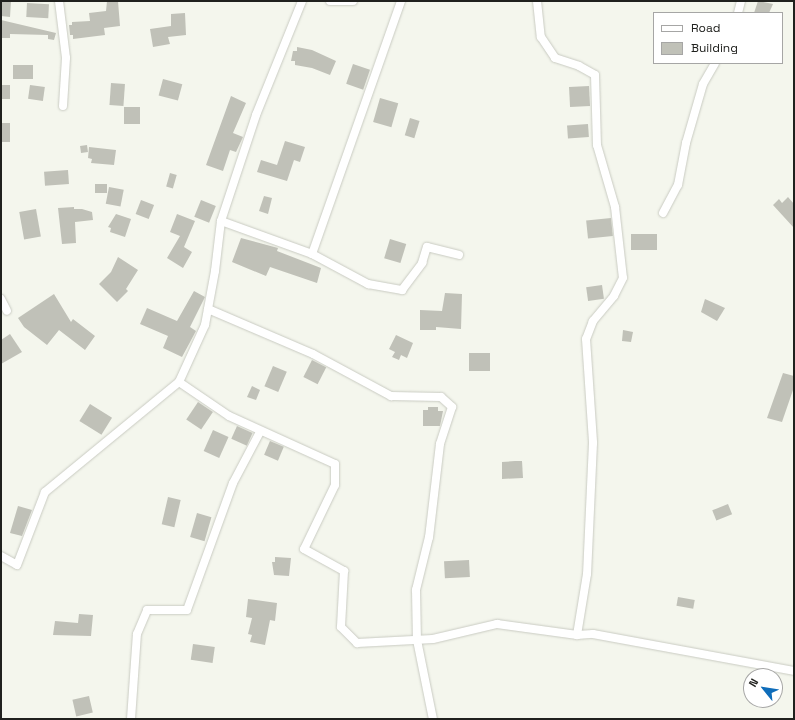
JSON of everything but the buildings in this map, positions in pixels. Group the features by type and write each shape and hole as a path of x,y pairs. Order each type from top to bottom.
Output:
{"street":[{"path":"59,1 66,58 63,106"},
{"path":"1,556 17,565 45,492 179,382 205,325 221,221 256,115 302,1"},
{"path":"330,1 353,1"},
{"path":"312,254 401,1"},
{"path":"537,1 540,37 555,58 579,66 595,75 597,145 616,207 623,278 614,296 593,320 586,339 593,443 587,574 577,635"},
{"path":"738,12 741,1"},
{"path":"663,213 678,185 686,143 703,84 714,64"},
{"path":"221,221 312,254 368,284 402,290 422,263 427,248 459,255"},
{"path":"1,299 7,310"},
{"path":"208,309 313,354 391,396 441,398 452,407 440,444 429,537 416,590 417,640 433,719"},
{"path":"179,382 229,416 260,432 335,464 336,485 304,549 344,571 341,627 357,643 433,639 497,624 577,635 593,634 794,671"},
{"path":"131,719 137,634 147,610 187,610 233,483 260,432"}]}
